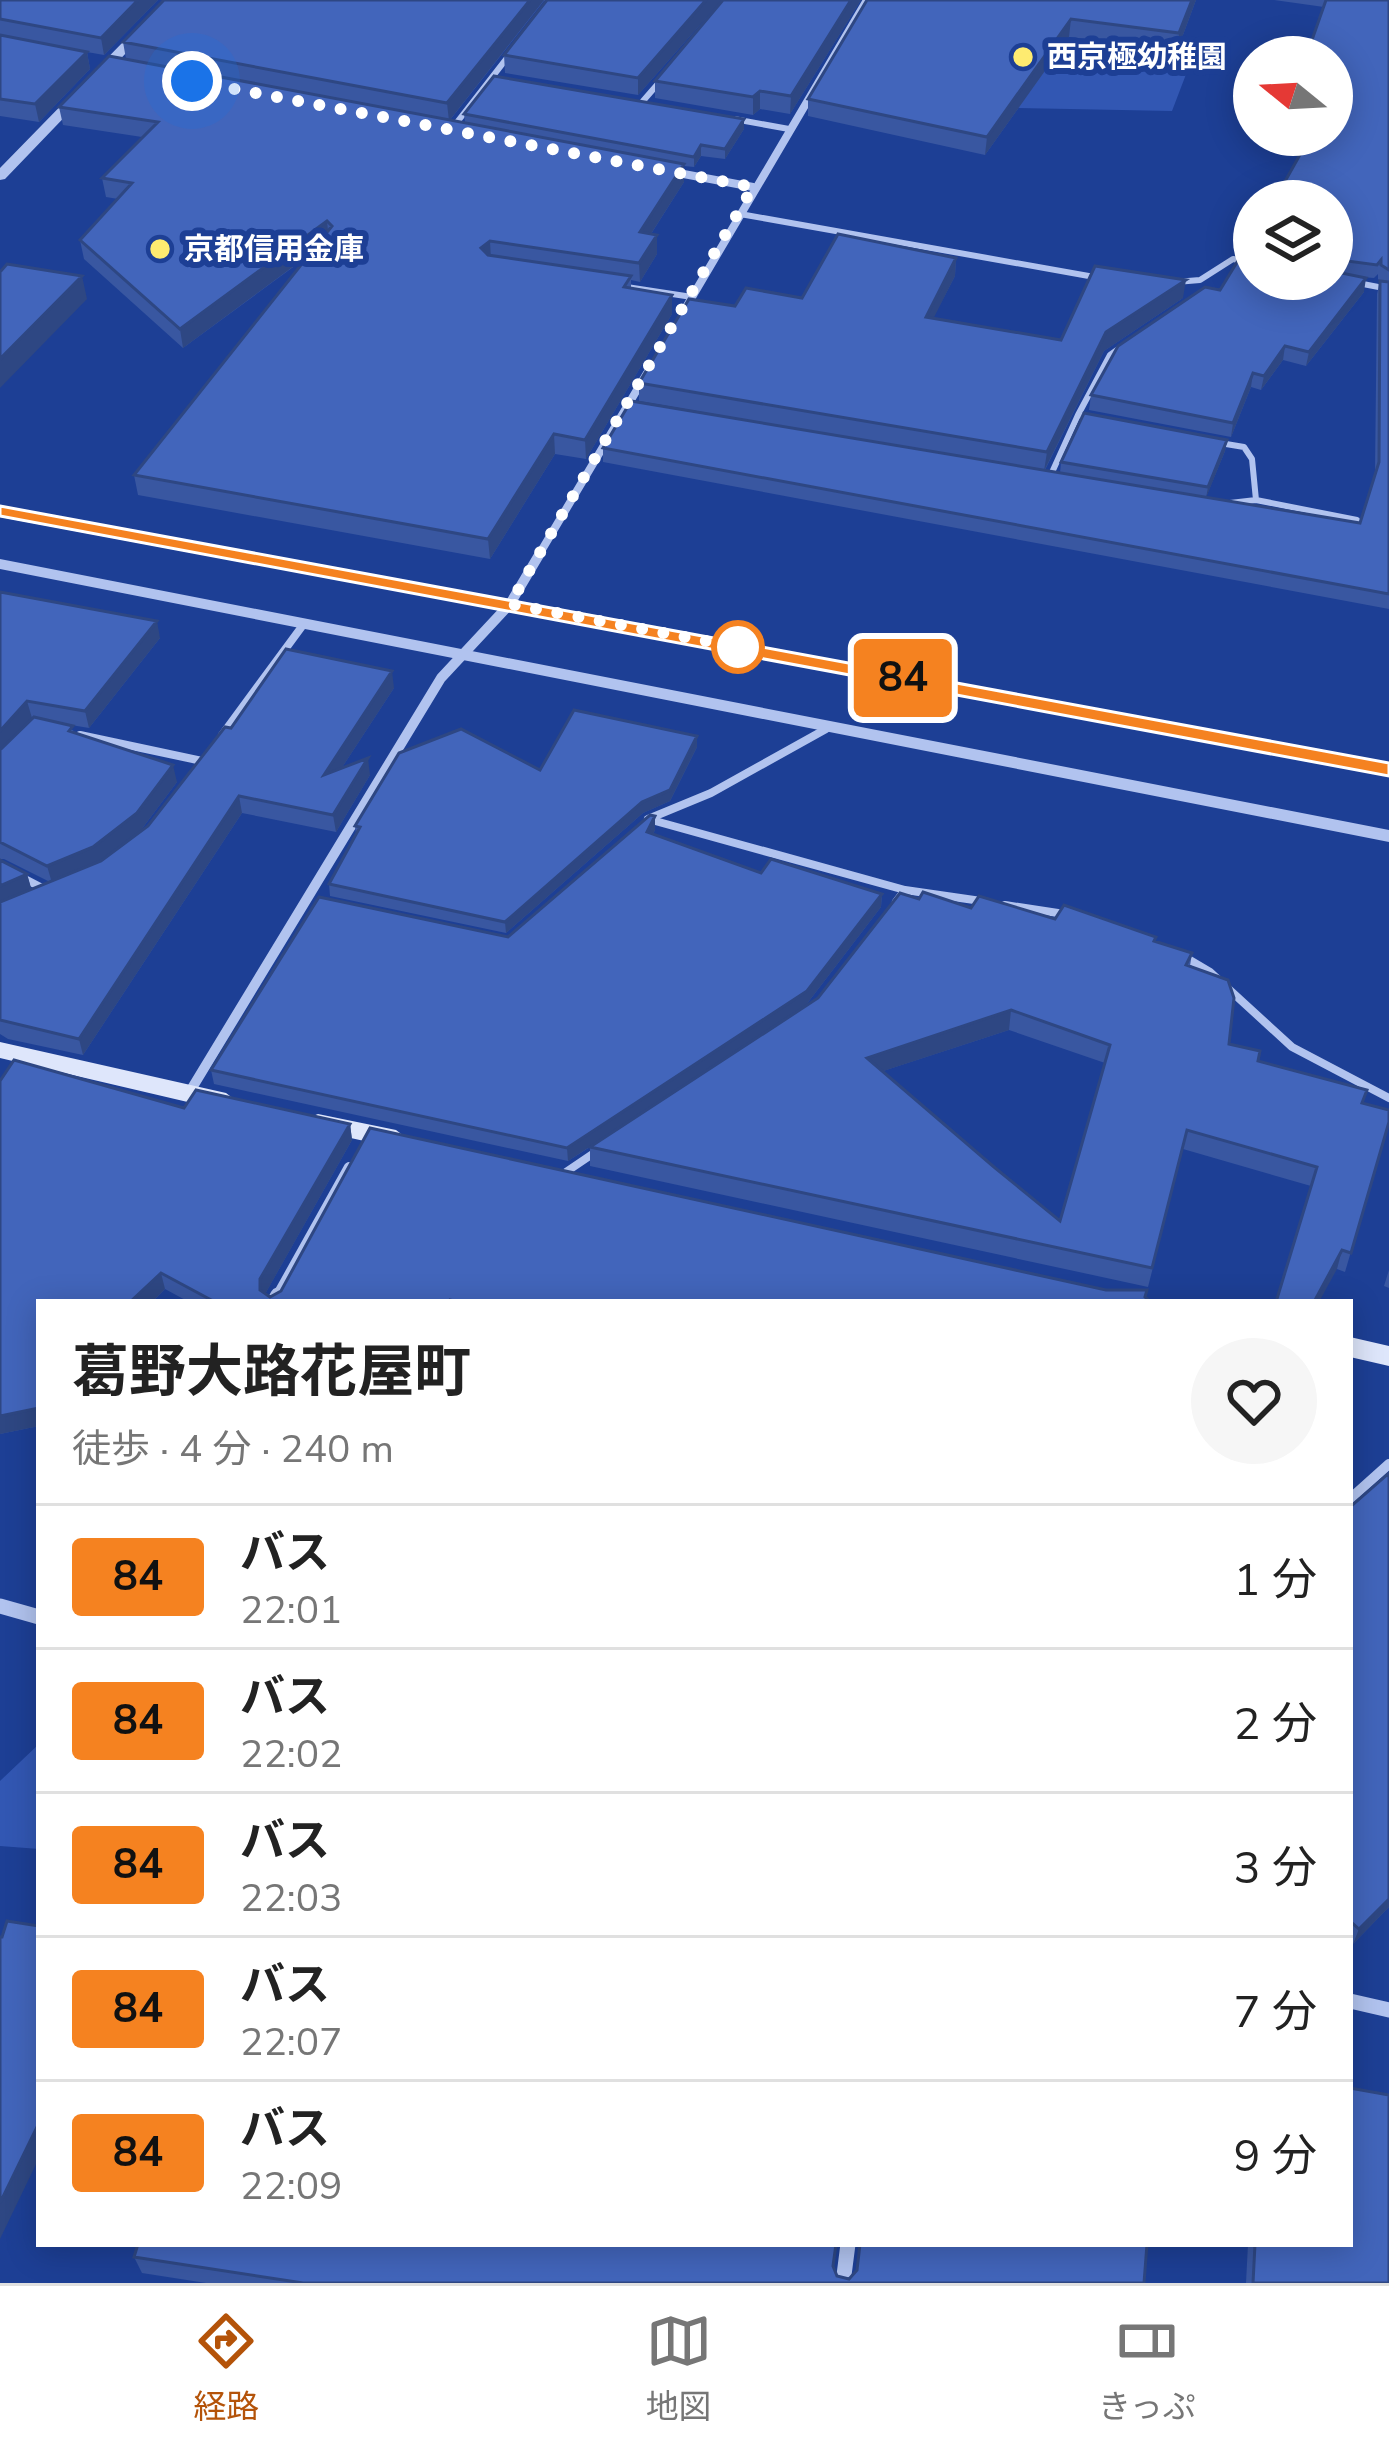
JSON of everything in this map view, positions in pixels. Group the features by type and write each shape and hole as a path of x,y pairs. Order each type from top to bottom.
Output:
{"main road":[{"path":"0,1050 256,1108"},
{"path":"300,1119 411,1142"},
{"path":"555,1170 613,1182"},
{"path":"1353,1348 1389,1356"}],"street":[{"path":"0,176 171,0"},
{"path":"681,315 867,0"},
{"path":"86,61 130,69"},
{"path":"427,126 474,135"},
{"path":"660,170 753,187"},
{"path":"189,1093 441,678 510,604 659,352"},
{"path":"0,512 1389,770"},
{"path":"0,563 826,730 1389,836"},
{"path":"276,1299 367,1134"},
{"path":"0,1606 36,1616"},
{"path":"1353,2002 1389,2010"},
{"path":"843,2283 848,2247"}],"lane":[{"path":"451,130 519,44"},
{"path":"643,101 671,68"},
{"path":"492,79 513,82"},
{"path":"621,98 666,106"},
{"path":"713,115 789,129"},
{"path":"740,214 1113,280"},
{"path":"1158,283 1202,285 1233,259"},
{"path":"1353,282 1389,290"},
{"path":"601,284 692,297"},
{"path":"1049,479 1110,355 1126,343"},
{"path":"627,407 650,411"},
{"path":"1078,415 1099,419"},
{"path":"1202,439 1244,447 1252,459 1256,500"},
{"path":"1026,475 1072,483"},
{"path":"1222,504 1256,500 1357,520"},
{"path":"188,780 303,625"},
{"path":"630,835 648,819 711,793 826,730"},
{"path":"77,734 202,761"},
{"path":"648,819 905,890 1093,922"},
{"path":"0,866 51,892 34,899"},
{"path":"892,907 905,890"},
{"path":"307,899 330,904"},
{"path":"1169,951 1210,972 1292,1047 1389,1098"},
{"path":"555,1170 602,1148"},
{"path":"1353,1496 1389,1464"}],"shaded area":[{"path":"994,29 1193,56 1172,111 1018,108"},
{"path":"36,1747 36,1849 0,1846 0,1781"}],"building":[{"path":"0,0 138,0 101,38 0,19"},
{"path":"164,0 530,0 447,103 123,42"},
{"path":"547,0 706,0 638,78 504,55"},
{"path":"723,0 851,0 791,96 760,91 753,97 655,81"},
{"name":"西京極幼稚園","path":"867,0 1192,0 1179,33 1071,19 987,137 808,99"},
{"path":"1326,0 1389,0 1389,270 1381,260 1377,265 1353,262 1353,180 1286,180 1299,156 1353,156 1353,36 1313,36"},
{"path":"0,35 87,52 35,104 0,99"},
{"path":"109,56 684,164 640,232 657,235 639,263 490,241 481,248 488,255 631,276 624,287 672,295 585,440 554,434 488,539 134,475 332,226 327,221 180,329 80,240 132,183 102,178 158,122 59,107"},
{"path":"494,76 744,119 725,149 701,145 694,157 464,114"},
{"path":"838,234 956,258 926,317 1061,340 1095,266 1186,280 1106,332 1047,452 639,383 689,299 735,306 746,288 802,298"},
{"path":"7,264 82,276 0,359 0,272"},
{"path":"1233,269 1233,300 1349,300 1309,352 1285,346 1264,376 1253,373 1233,423 1091,395 1118,346 1205,287 1220,290"},
{"path":"1353,275 1366,278 1353,295"},
{"path":"1380,281 1389,282 1389,594 603,448 631,401 1360,523 1379,462"},
{"path":"1084,413 1227,440 1208,487 1061,462"},
{"path":"0,592 157,621 85,711 27,701 0,731"},
{"path":"286,649 392,671 324,775 368,758 333,815 239,796 79,1039 0,1020 0,902 101,861 148,826 225,727 231,728"},
{"path":"574,710 697,736 670,790 642,802 505,922 329,884 360,827 355,826 399,753 461,729 540,770"},
{"path":"34,717 73,726 69,731 173,765 137,813 93,847 47,866 0,842 0,750"},
{"path":"650,815 655,816 647,832 761,873 771,859 882,894 807,991 567,1148 211,1070 319,897 508,937"},
{"path":"0,860 27,874 0,886"},
{"path":"923,892 971,908 979,896 1055,919 1064,905 1156,937 1154,941 1192,953 1186,965 1228,980 1234,998 1229,1044 1260,1051 1258,1061 1367,1090 1362,1103 1389,1110 1351,1253 1342,1250 1316,1299 1277,1299 1317,1167 1187,1130 1152,1268 590,1147 818,998 900,893 919,899","holes":["1011,1010 1110,1045 1060,1221 994,1167 867,1058"]},
{"path":"14,1060 184,1108 196,1090 350,1124 260,1279 260,1290 270,1297 281,1291 370,1128 1106,1290 1147,1290 1147,1299 209,1299 161,1273 133,1299 36,1299 36,1409 0,1416 0,1081"},
{"path":"1389,1473 1389,1899 1359,1929 1353,1924 1353,1504"},
{"path":"7,1921 36,1926 36,2129 0,2203 0,1937"},
{"path":"1353,2089 1389,2095 1389,2283 1253,2283 1255,2247 1353,2247"},
{"path":"137,2247 836,2247 837,2276 849,2279 857,2270 860,2247 1147,2247 1144,2283 303,2283 134,2257"}],"bus line":[{"name":"84","path":"0,512 1389,770"}],"place":[{"name":"西京極幼稚園","path":"1023,57"},
{"name":"京都信用金庫","path":"160,249"}],"route":[{"path":"192,81 753,187 510,604 738,647"}]}
